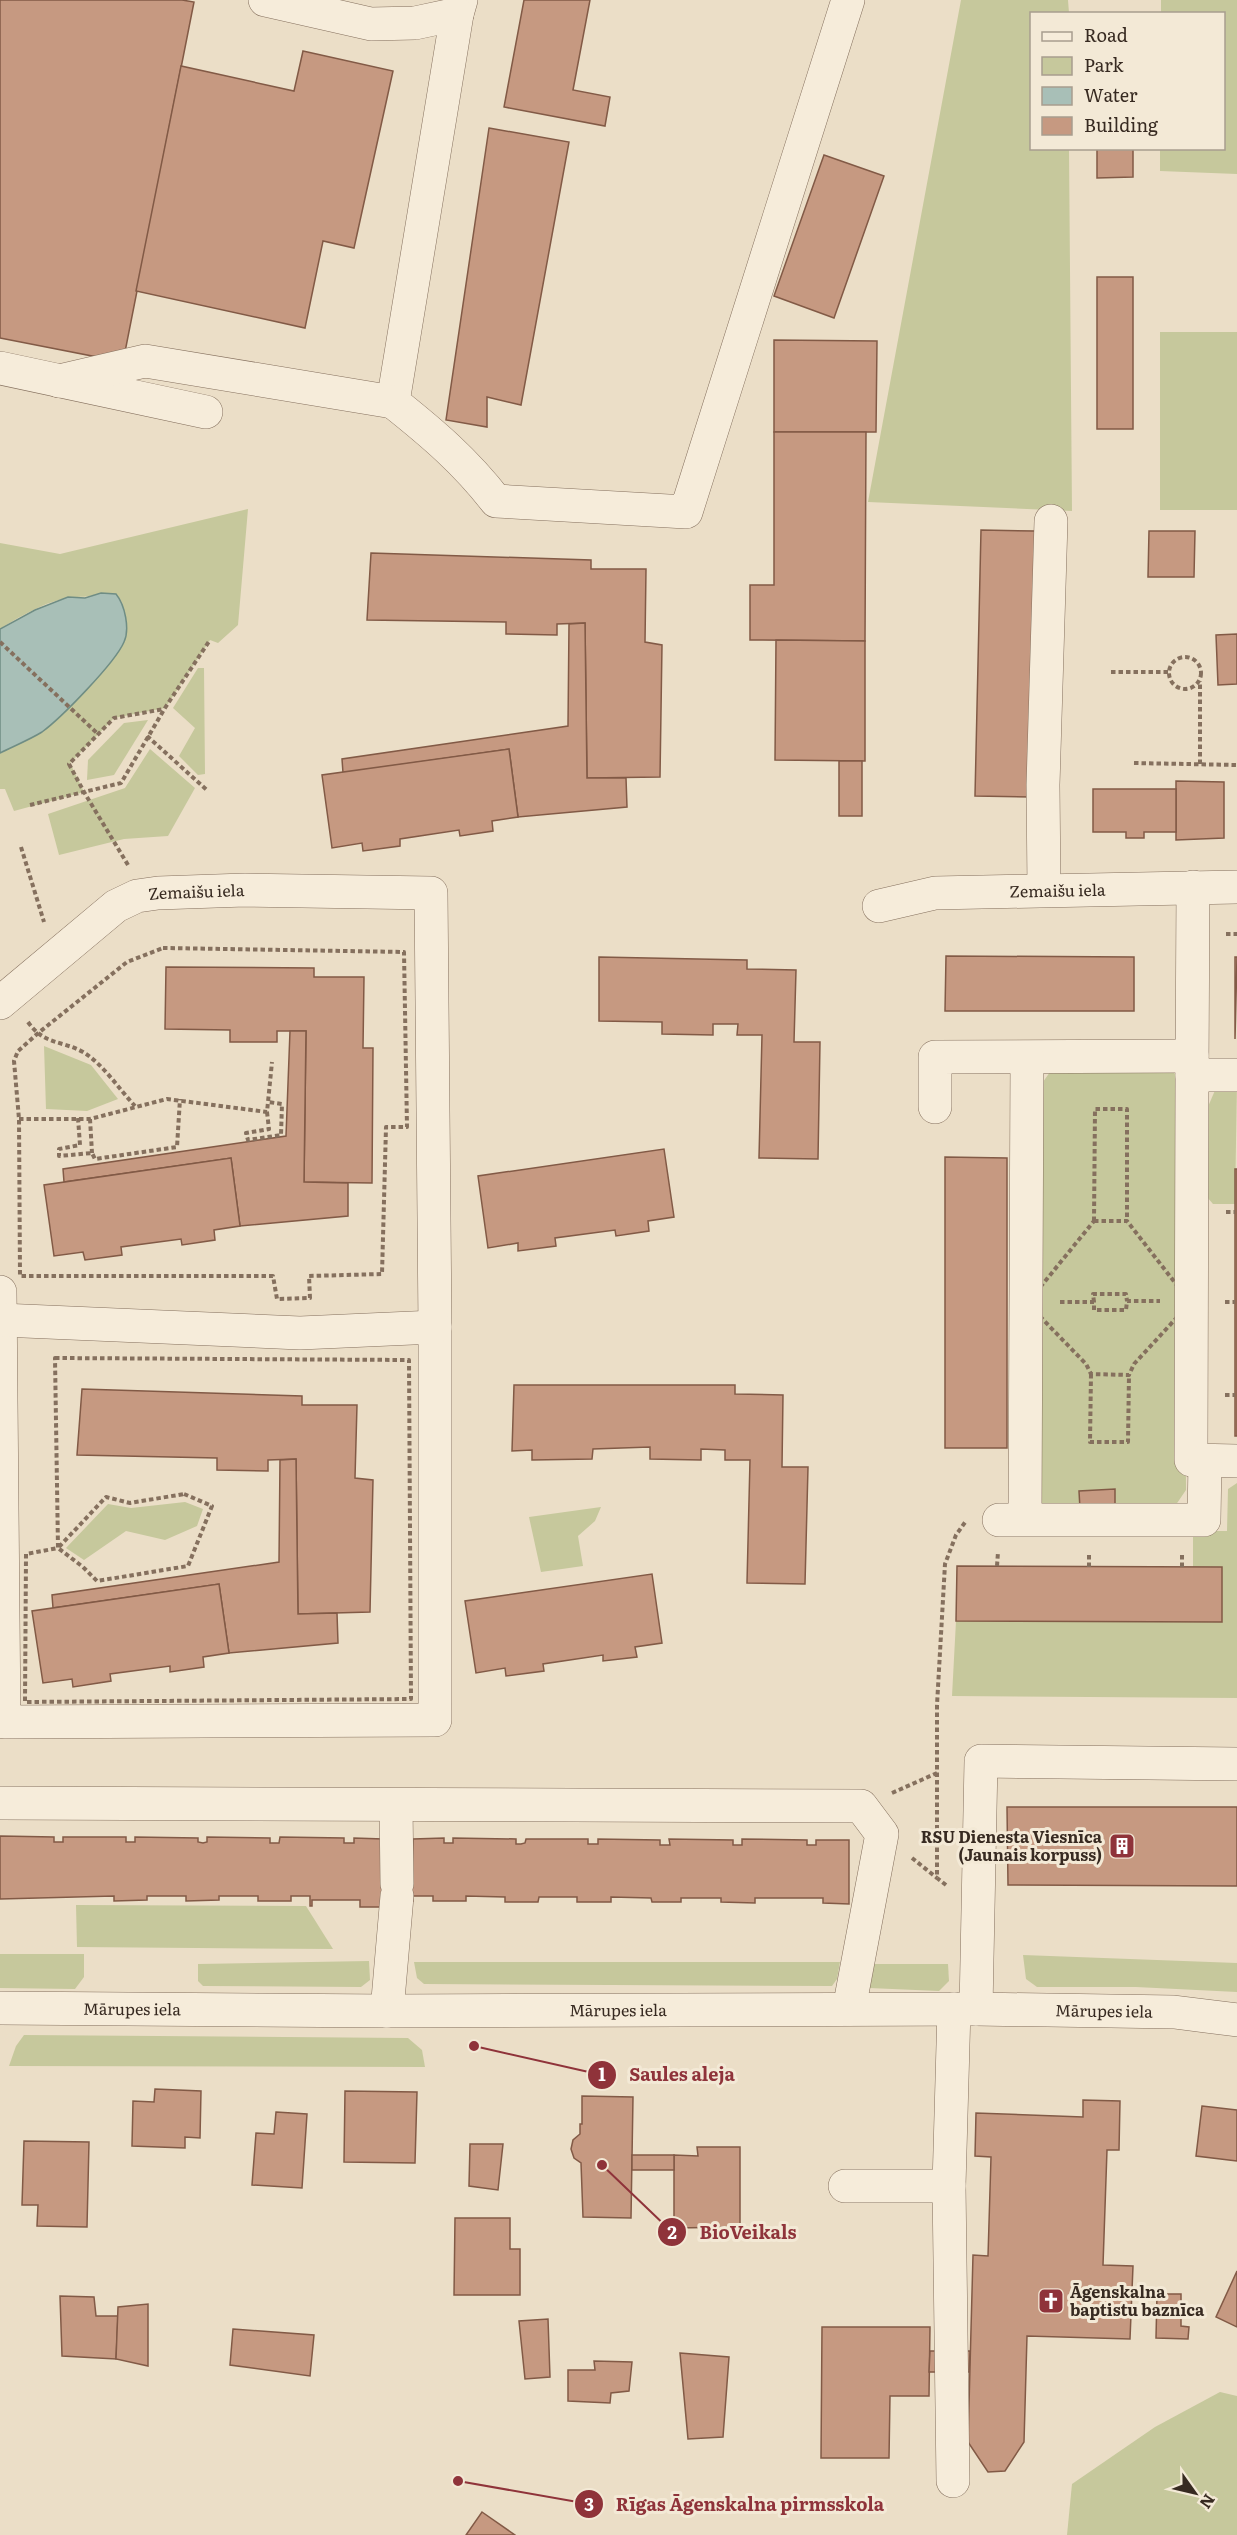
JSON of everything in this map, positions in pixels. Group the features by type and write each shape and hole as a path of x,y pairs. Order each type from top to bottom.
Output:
{"street":[{"path":"265,0 371,24 416,23 459,7 393,402"},
{"path":"59,381 145,361 393,402 475,472 496,501 686,512 848,0"},
{"path":"0,368 206,412"},
{"path":"1044,889 1043,785 1051,521"},
{"path":"1027,1058 1036,1302 998,1518 1204,1520 1221,1461 1191,1460 1192,887"},
{"name":"Zemaišu iela","path":"879,906 935,893 1044,889 1237,887"},
{"name":"Zemaišu iela","path":"4,999 116,906 137,896 158,893 245,890 431,893 435,1327"},
{"path":"935,1107 935,1057 1027,1058 1192,1066 1237,1075"},
{"path":"0,1292 4,1722 435,1720 435,1327 300,1333 1,1320"},
{"path":"953,2481 949,2186 965,2009 978,1910 981,1761 1237,1764"},
{"path":"0,1803 861,1806 882,1834 849,2009"},
{"path":"387,2011 397,1890 396,1805"},
{"name":"Mārupes iela","path":"0,2008 387,2011 965,2009 1174,2012 1237,2020"},
{"path":"845,2186 949,2186"}],"path":[{"path":"30,805 121,783 147,736 210,640"},
{"path":"0,642 99,734"},
{"path":"1200,680 1192,688 1181,689 1171,682 1168,672 1171,662 1186,656 1198,664 1200,680 1200,764"},
{"path":"1111,672 1168,672"},
{"path":"130,869 69,764 114,718 165,708"},
{"path":"147,736 208,791"},
{"path":"1134,763 1237,765"},
{"path":"21,847 45,926"},
{"path":"163,948 404,952 407,1127 386,1127 382,1274 309,1276 310,1298 276,1299 273,1276 21,1276 19,1119 14,1061 18,1052 37,1034 127,962 163,948"},
{"path":"4,999 37,1034 82,1052 93,1059 135,1106"},
{"path":"268,1102 282,1104 281,1135 248,1140 246,1133 270,1129 267,1112 268,1102 272,1062"},
{"path":"19,1119 90,1119 167,1099 267,1112"},
{"path":"90,1119 92,1153 95,1159 177,1147 180,1099"},
{"path":"1036,1302 1042,1286 1095,1221 1095,1109 1127,1109 1127,1221 1192,1301"},
{"path":"78,1118 80,1145 58,1149 59,1156 92,1153"},
{"path":"1095,1221 1127,1221"},
{"path":"1093,1294 1126,1294 1126,1301 1126,1310 1094,1310 1093,1294"},
{"path":"1126,1301 1235,1302"},
{"path":"1036,1302 1086,1364 1091,1374 1090,1442 1128,1442 1128,1375 1134,1364 1192,1301"},
{"path":"1036,1302 1094,1302"},
{"path":"58,1548 55,1358 409,1360 411,1699 287,1702 25,1702 26,1554 58,1548 106,1497 130,1503 184,1494 212,1506 188,1566 97,1581 58,1548"},
{"path":"1091,1374 1128,1375"},
{"path":"978,1910 938,1878 937,1705 945,1564 956,1535 998,1518"},
{"path":"861,1806 937,1773"}],"green space":[{"path":"961,0 1068,0 1069,12 1030,12 1030,150 1069,150 1072,511 868,502"},
{"path":"1161,0 1237,0 1237,174 1160,171 1160,150 1225,150 1225,12 1161,12"},
{"path":"1160,332 1237,332 1237,510 1160,510"},
{"path":"248,509 238,625 218,643 210,640 165,708 114,718 70,763 84,792 14,811 5,789 0,789 0,753 42,731 127,626 122,602 101,593 52,602 0,629 0,543 60,554"},
{"path":"198,668 204,668 205,774 198,775 179,756 195,728 173,708"},
{"path":"148,720 114,775 87,780 88,760 124,723"},
{"path":"150,749 195,788 168,836 124,839 59,855 48,814 125,788"},
{"path":"44,1046 91,1065 118,1099 87,1111 46,1109"},
{"path":"1170,1068 1185,1086 1186,1490 1171,1512 1115,1508 1114,1489 1079,1491 1080,1509 1037,1505 1038,1089 1050,1072"},
{"path":"1219,1081 1237,1081 1235,1204 1213,1204 1201,1190 1201,1123"},
{"path":"1237,1483 1237,1698 952,1696 956,1621 1222,1622 1222,1567 1193,1567 1193,1531 1227,1531 1228,1489"},
{"path":"185,1502 203,1509 197,1526 165,1540 126,1531 84,1560 66,1548 108,1504 131,1508"},
{"path":"601,1507 595,1521 578,1536 583,1566 541,1572 529,1517"},
{"path":"76,1905 306,1906 333,1949 77,1947"},
{"path":"0,1954 84,1954 84,1977 75,1989 0,1988"},
{"path":"1023,1955 1237,1963 1237,1992 1136,1987 1037,1987 1026,1979"},
{"path":"369,1961 370,1980 361,1987 203,1986 198,1981 198,1964"},
{"path":"414,1962 840,1962 837,1979 832,1986 424,1984 417,1978"},
{"path":"870,1964 948,1964 949,1981 939,1991 869,1988"},
{"path":"24,2035 408,2038 422,2050 425,2067 9,2066 16,2046"},
{"path":"1220,2392 1237,2396 1237,2535 1067,2535 1072,2484 1155,2427"}],"water":[{"path":"101,593 116,594 124,611 126,637 119,651 87,690 51,725 37,735 0,753 0,629 35,610 68,597 85,598"}],"building":[{"path":"0,0 182,0 194,2 123,362 0,338"},
{"path":"524,0 590,0 573,90 610,97 605,126 504,107"},
{"path":"303,51 393,71 354,248 323,241 305,328 136,291 181,66 294,91"},
{"path":"489,128 569,142 521,405 487,397 487,427 446,420"},
{"path":"1097,150 1133,150 1133,177 1097,178"},
{"path":"824,155 884,176 834,318 774,296"},
{"path":"1097,277 1133,277 1133,429 1097,429"},
{"path":"774,340 877,341 876,432 774,432"},
{"path":"774,432 866,432 865,641 750,640 750,585 774,585"},
{"path":"981,530 1035,531 1030,797 975,796"},
{"path":"1149,531 1195,531 1194,577 1148,577"},
{"path":"371,553 591,560 591,569 646,569 645,642 662,645 660,777 587,778 585,623 557,624 557,635 506,634 506,622 367,620"},
{"path":"585,623 587,778 626,778 627,807 518,817 509,749 343,773 342,759 568,726 569,624"},
{"path":"1237,634 1237,684 1218,685 1216,635"},
{"path":"776,640 865,641 865,761 775,760"},
{"path":"509,749 518,817 492,821 493,831 460,836 459,830 400,839 400,846 363,851 362,843 332,848 322,775"},
{"path":"839,761 862,761 862,816 839,816"},
{"path":"1176,781 1224,782 1224,838 1176,840"},
{"path":"1093,789 1176,789 1176,832 1144,832 1144,838 1126,838 1126,832 1093,832"},
{"path":"946,956 1134,957 1134,1011 945,1011"},
{"path":"599,957 747,960 747,969 796,970 794,1042 820,1042 818,1159 759,1158 762,1035 737,1035 738,1024 713,1024 713,1035 662,1034 662,1022 599,1021"},
{"path":"1235,957 1237,957 1235,1039"},
{"path":"166,967 314,968 314,977 364,977 363,1048 373,1048 372,1183 304,1182 306,1031 277,1031 277,1042 230,1042 230,1030 165,1029"},
{"path":"290,1031 306,1031 304,1182 348,1183 348,1216 240,1226 231,1158 64,1182 63,1169 286,1136"},
{"path":"664,1149 674,1217 648,1221 649,1231 616,1236 615,1230 555,1238 556,1246 518,1251 518,1243 488,1248 478,1176"},
{"path":"945,1157 1007,1158 1007,1448 945,1448"},
{"path":"231,1158 240,1226 214,1230 215,1240 182,1245 181,1239 121,1247 122,1255 85,1260 83,1252 54,1256 44,1185"},
{"path":"1235,1169 1237,1169 1237,1436 1235,1436"},
{"path":"514,1385 735,1385 735,1394 783,1395 782,1467 808,1467 805,1584 747,1583 750,1460 725,1460 725,1450 701,1449 701,1460 650,1459 650,1447 593,1449 592,1459 532,1460 532,1450 512,1451"},
{"path":"82,1389 302,1396 302,1405 357,1405 355,1478 373,1480 370,1612 298,1614 296,1459 268,1460 268,1471 217,1470 217,1458 77,1455"},
{"path":"296,1459 298,1614 337,1613 338,1643 229,1653 219,1584 53,1608 52,1595 279,1562 280,1460"},
{"path":"1115,1489 1115,1508 1080,1509 1079,1491"},
{"path":"957,1566 1222,1567 1222,1622 956,1621"},
{"path":"652,1574 662,1643 635,1647 637,1657 603,1661 603,1655 543,1664 544,1671 506,1676 505,1668 476,1673 465,1601"},
{"path":"219,1584 229,1653 203,1657 204,1667 170,1672 170,1666 110,1674 111,1681 73,1687 72,1679 43,1683 32,1611"},
{"name":"RSU Dienesta Viesnīca (Jaunais korpuss)","path":"1007,1807 1237,1807 1237,1886 1008,1885"},
{"path":"0,1836 54,1837 54,1842 63,1842 63,1837 126,1837 126,1842 135,1842 135,1837 198,1838 198,1842 203,1843 207,1842 207,1837 270,1838 270,1843 279,1843 280,1837 344,1838 344,1843 354,1843 354,1838 383,1839 385,1907 360,1907 360,1900 312,1900 312,1906 310,1906 310,1896 291,1896 291,1901 258,1901 258,1896 219,1896 219,1900 186,1901 186,1896 147,1896 147,1900 114,1901 114,1896 0,1899"},
{"path":"444,1838 444,1843 453,1843 453,1838 516,1839 516,1844 525,1843 526,1839 588,1839 588,1844 598,1844 598,1839 660,1840 660,1845 670,1845 669,1839 733,1840 733,1845 742,1845 742,1839 807,1840 807,1845 816,1845 816,1840 849,1840 849,1904 823,1903 823,1898 755,1898 755,1903 721,1902 721,1898 681,1898 681,1902 652,1902 651,1898 611,1897 611,1902 577,1902 577,1897 539,1897 538,1902 505,1902 505,1897 466,1896 466,1901 433,1901 433,1896 413,1896 413,1901 411,1901 413,1839"},
{"path":"155,2089 201,2091 200,2138 185,2137 185,2148 132,2146 133,2101 154,2102"},
{"path":"345,2091 417,2092 415,2163 344,2162"},
{"path":"582,2096 633,2097 631,2218 583,2217 581,2163 574,2158 571,2149 573,2140 580,2134"},
{"name":"Āgenskalna baptistu baznīca","path":"1083,2100 1120,2101 1119,2150 1107,2150 1103,2265 1133,2266 1130,2339 1027,2336 1024,2442 1005,2471 988,2472 968,2442 973,2255 988,2256 991,2157 975,2156 976,2113 1083,2117"},
{"path":"1202,2106 1237,2110 1237,2161 1196,2156"},
{"path":"276,2112 307,2114 302,2188 252,2185 256,2133 274,2134"},
{"path":"24,2141 89,2142 87,2227 37,2226 38,2205 22,2205"},
{"path":"470,2144 503,2144 498,2190 469,2186"},
{"path":"697,2147 740,2147 740,2227 674,2228 674,2155 698,2156"},
{"path":"632,2155 674,2155 674,2170 632,2170"},
{"path":"455,2218 510,2218 510,2249 520,2249 520,2295 454,2295"},
{"path":"1237,2271 1237,2327 1216,2317"},
{"path":"1157,2294 1181,2294 1181,2326 1189,2327 1188,2339 1156,2338"},
{"path":"60,2296 94,2297 96,2316 118,2316 116,2359 62,2356"},
{"path":"148,2304 148,2366 116,2359 118,2307"},
{"path":"548,2319 550,2377 525,2379 519,2321"},
{"path":"822,2327 930,2327 929,2396 890,2396 889,2458 821,2458"},
{"path":"233,2329 314,2335 310,2376 230,2365"},
{"path":"930,2351 970,2351 969,2372 929,2372"},
{"path":"680,2353 729,2357 723,2437 688,2439"},
{"path":"594,2361 632,2362 629,2391 611,2393 610,2403 568,2401 568,2370 595,2370"},
{"path":"482,2512 515,2535 466,2535"}],"place":[{"name":"RSU Dienesta Viesnīca (Jaunais korpuss)","path":"1122,1846"},
{"name":"Saules aleja","path":"474,2046"},
{"name":"BioVeikals","path":"602,2165"},
{"name":"Āgenskalna baptistu baznīca","path":"1051,2301"},
{"name":"Rīgas Āgenskalna pirmsskola","path":"458,2481"}]}
